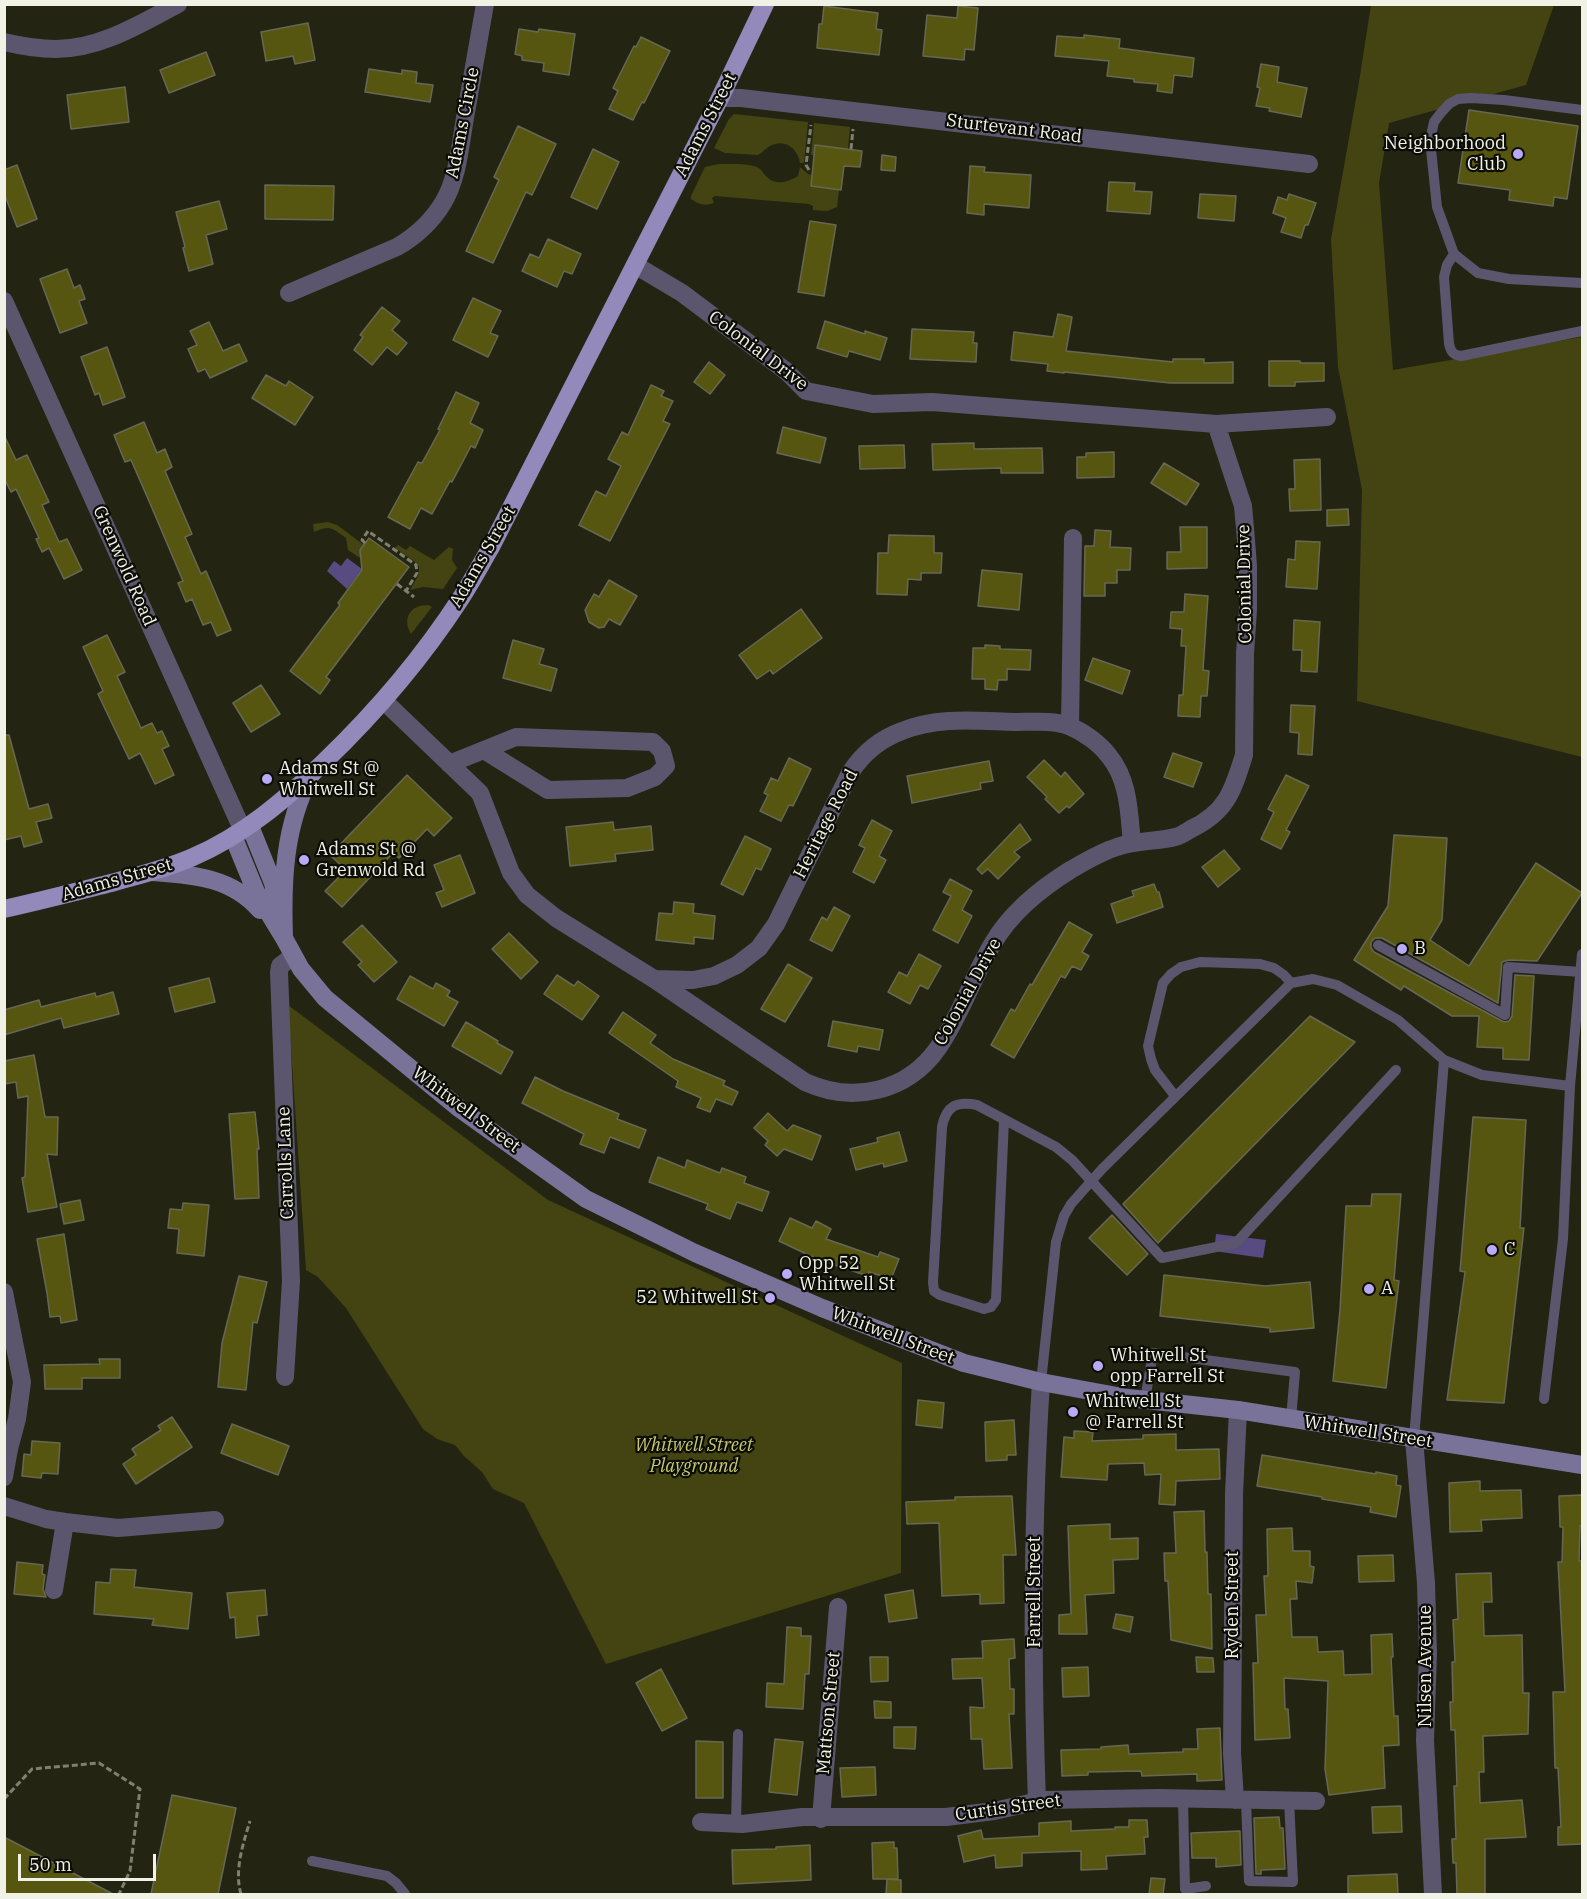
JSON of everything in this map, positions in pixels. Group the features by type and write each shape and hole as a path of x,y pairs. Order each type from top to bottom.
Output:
{"main road":[{"name":"Adams Street","path":"4,909 153,872 194,857 242,831 267,814 310,775 384,701 441,628 491,547 636,265 765,4"}],"street":[{"path":"4,42 56,49 85,46 131,28 178,4"},
{"name":"Adams Circle","path":"289,293 398,247 427,224 443,203 449,191 459,155 485,4"},
{"name":"Sturtevant Road","path":"720,98 741,98 1309,164"},
{"name":"Colonial Drive","path":"636,265 682,293 786,371 806,391 873,404 932,402 1216,424 1327,417"},
{"name":"Grenwold Road","path":"4,301 242,831"},
{"name":"Colonial Drive","path":"384,701 480,793 517,883 527,895 556,918 654,979 805,1082 817,1088 846,1093 862,1094 879,1090 907,1077 938,1048 993,943 1017,911 1054,880 1104,852 1132,843 1176,837 1206,823 1224,805 1235,783 1244,755 1248,566 1243,506 1216,424"},
{"path":"1070,726 1073,538"},
{"name":"Heritage Road","path":"654,979 693,980 714,976 737,965 759,948 776,924 850,772 863,756 888,737 918,725 952,721 1047,722 1070,726 1100,746 1118,768 1126,790 1132,843"},
{"path":"449,764 516,737 653,742 662,751 666,766 655,777 627,788 548,790 484,750"},
{"path":"284,938 283,880 287,845 300,797 310,775"},
{"name":"Whitwell Street","path":"242,831 273,883 284,938 305,976 317,990 354,1023 460,1108 586,1199 695,1253 822,1308 964,1362 1041,1383 1145,1400 1238,1410 1582,1465"},
{"path":"153,872 194,875 236,889 249,898 284,938"},
{"name":"Carrolls Lane","path":"285,1377 291,1281 279,972 280,966 293,957"},
{"path":"4,1292 22,1382 17,1419 4,1477"},
{"name":"Farrell Street","path":"1037,1802 1034,1720 1036,1483 1041,1383"},
{"name":"Ryden Street","path":"1238,1410 1234,1494 1232,1741 1241,1800"},
{"name":"Nilsen Avenue","path":"1414,1439 1426,1583 1428,1653 1425,1740 1433,1894"},
{"path":"4,1506 46,1519 118,1528 215,1520"},
{"path":"54,1590 65,1522"},
{"name":"Mattson Street","path":"821,1819 838,1607"},
{"name":"Curtis Street","path":"701,1822 736,1824 802,1817 821,1819 946,1817 1044,1800 1316,1801"}],"lane":[{"path":"1582,110 1471,98 1458,99 1449,104 1434,122 1430,140 1437,207 1454,254 1478,273 1509,279 1582,283"},
{"path":"1454,254 1447,265 1444,276 1449,344 1455,356 1461,357 1582,331"},
{"path":"1378,945 1505,1015 1508,967 1581,972"},
{"path":"1544,1399 1563,1239 1570,1086 1582,954"},
{"path":"1175,1096 1155,1070 1148,1046 1163,983 1171,974 1181,967 1200,963 1260,964 1274,968 1291,983"},
{"path":"1041,1383 1056,1242 1059,1228 1071,1204 1175,1096 1291,983 1313,980 1337,985 1398,1020 1444,1060 1482,1075 1570,1086"},
{"path":"1414,1439 1444,1060"},
{"path":"1004,1120 996,1300 991,1307 984,1309 934,1291 942,1127 949,1108 966,1103 977,1105 1004,1120 1065,1154 1162,1258 1236,1244 1396,1070"},
{"path":"1145,1400 1153,1353 1295,1372 1291,1419"},
{"path":"736,1824 738,1734"},
{"path":"1184,1799 1185,1889 1206,1886"},
{"path":"1241,1800 1249,1881 1293,1882 1289,1800"},
{"path":"312,1861 387,1876 405,1894"}],"path":[{"path":"809,170 806,165 811,120"},
{"path":"851,149 854,124"},
{"path":"365,543 362,540 368,531 416,566 417,573 406,591"},
{"path":"397,584 414,597"},
{"path":"4,1799 32,1769 99,1763 140,1788 130,1871 119,1894"},
{"path":"241,1894 238,1872 250,1821"}],"green space":[{"path":"1371,5 1554,5 1526,85 1389,123 1379,183 1393,370 1582,337 1582,757 1357,701 1362,490 1338,367 1331,239"},
{"path":"734,114 808,122 804,163 800,163 794,149 781,143 770,146 758,155 725,153 714,148"},
{"path":"814,123 850,127 848,149 815,145 814,155 811,155"},
{"path":"719,164 757,167 771,180 778,182 798,176 800,167 812,175 811,186 839,190 837,207 827,211 813,210 813,206 809,204 715,196 712,198 714,203 705,205 691,199 705,167"},
{"path":"328,522 337,525 364,545 360,550 360,558 348,550 346,538 334,529 324,528 314,532 313,524"},
{"path":"398,545 406,550 410,546 434,560 449,547 453,549 452,560 457,568 443,589 423,587 410,590 419,574 419,567 395,548"},
{"path":"428,605 432,607 411,634 407,623 409,614 416,607"},
{"name":"Whitwell Street Playground","path":"288,1005 548,1200 902,1363 901,1573 606,1664 524,1503 493,1489 482,1472 455,1445 437,1439 423,1429 346,1308 318,1277 306,1270"}],"shaded area":[{"path":"347,558 362,569 347,589 327,571 334,561 341,566"},
{"path":"1216,1234 1266,1240 1263,1258 1214,1251"}],"building":[{"path":"824,6 878,13 876,29 882,30 879,55 817,48 819,24 822,24"},
{"path":"958,6 978,8 974,50 965,49 964,60 923,56 927,15 957,18"},
{"path":"308,23 315,60 295,64 293,56 266,61 261,32"},
{"path":"519,29 575,34 569,75 543,71 544,63 522,60 522,56 515,54"},
{"path":"1084,35 1120,39 1119,48 1194,58 1192,77 1174,75 1172,93 1157,91 1158,84 1107,76 1109,61 1055,56 1057,36 1084,38"},
{"path":"641,37 670,51 633,120 609,109 618,91 613,88 634,46 636,47"},
{"path":"206,52 215,75 169,93 160,70"},
{"path":"1261,64 1279,67 1277,82 1307,88 1301,117 1256,106 1260,88 1257,87"},
{"path":"369,69 402,74 402,70 417,72 416,83 433,85 430,102 365,92"},
{"path":"125,87 129,122 71,129 67,95"},
{"name":"Neighborhood Club","path":"1469,110 1578,126 1567,199 1554,197 1553,206 1509,200 1510,190 1458,183"},
{"path":"518,126 556,144 532,195 526,192 493,263 466,251 499,180 494,177"},
{"path":"815,145 862,151 860,167 844,166 841,190 811,186"},
{"path":"593,149 619,162 597,209 571,197"},
{"path":"882,155 896,157 895,171 881,170"},
{"path":"17,165 37,219 17,227 4,193 4,170"},
{"path":"970,166 985,167 984,172 1031,175 1029,208 984,204 984,215 967,213"},
{"path":"1109,182 1135,183 1134,191 1152,192 1150,214 1107,211"},
{"path":"265,185 334,186 333,220 265,219"},
{"path":"1200,194 1236,196 1234,221 1198,218"},
{"path":"1289,194 1316,203 1301,238 1281,232 1286,218 1273,213 1278,197 1287,200"},
{"path":"219,201 227,229 206,235 213,264 189,271 176,212"},
{"path":"810,221 836,225 824,296 798,292"},
{"path":"548,239 581,254 572,274 564,271 557,287 522,271 530,254 539,258"},
{"path":"67,269 74,288 80,285 85,299 79,301 87,323 60,333 40,279"},
{"path":"473,298 501,311 490,333 498,336 488,357 453,340"},
{"path":"382,307 400,321 392,330 407,343 397,355 387,347 372,365 354,350 363,337 360,335"},
{"path":"1058,314 1072,317 1066,351 1173,362 1173,359 1204,359 1204,363 1233,362 1233,383 1170,383 1064,373 1047,371 1048,364 1011,360 1014,332 1053,337"},
{"path":"825,321 865,334 865,331 887,338 880,360 849,351 847,357 817,348"},
{"path":"209,322 223,351 239,344 247,361 210,378 205,369 198,372 188,349 197,345 190,331"},
{"path":"912,329 974,332 973,343 977,343 976,362 910,359"},
{"path":"107,347 125,397 103,405 99,393 95,395 81,357"},
{"path":"1269,361 1324,363 1324,381 1295,382 1295,386 1269,386"},
{"path":"709,362 725,375 710,394 694,382"},
{"path":"266,375 286,386 289,381 313,397 295,425 252,398"},
{"path":"651,385 664,391 661,396 673,401 663,421 670,424 610,541 579,525 596,491 606,496 621,466 608,459 622,432 628,435"},
{"path":"456,392 479,403 470,423 483,430 475,448 471,446 432,514 421,508 410,529 388,517 418,462 422,463 440,430 438,429"},
{"path":"144,422 157,453 165,449 172,467 165,471 192,534 185,537 201,574 206,571 231,630 217,636 211,622 203,625 192,599 186,602 178,583 183,581 149,501 131,460 125,462 114,435"},
{"path":"783,427 826,438 820,463 777,453"},
{"path":"4,435 16,460 27,455 49,502 42,505 59,542 67,539 82,570 64,579 49,548 42,552 36,539 39,538 16,489 11,492 4,478"},
{"path":"974,443 974,449 1042,448 1043,473 1001,473 1001,468 933,470 932,444"},
{"path":"904,445 905,468 860,469 859,446"},
{"path":"1114,452 1114,477 1077,478 1077,457 1086,457 1086,453"},
{"path":"1320,459 1321,510 1290,511 1289,489 1295,489 1294,460"},
{"path":"1164,463 1199,484 1186,505 1151,483"},
{"path":"1348,509 1349,525 1327,526 1327,510"},
{"path":"1180,527 1207,527 1207,568 1167,569 1167,552 1181,552"},
{"path":"1095,530 1111,531 1110,547 1131,548 1130,570 1117,570 1117,583 1105,583 1105,596 1084,596 1085,546 1094,546"},
{"path":"889,535 934,536 934,553 942,553 941,573 921,573 921,580 908,579 907,595 877,594 878,553 888,553"},
{"path":"369,538 409,567 326,677 330,680 320,694 290,671 340,605 338,603 362,570 360,550"},
{"path":"1296,541 1320,542 1317,589 1286,587 1288,559 1295,560"},
{"path":"982,570 1022,574 1019,610 978,606"},
{"path":"609,580 637,596 620,625 609,619 604,627 599,628 589,622 585,610 594,594 599,597"},
{"path":"1185,594 1208,596 1203,670 1209,671 1207,696 1201,696 1200,717 1178,716 1179,695 1183,695 1186,646 1181,646 1182,629 1170,628 1171,612 1184,612"},
{"path":"801,609 822,638 773,674 770,670 757,679 739,655"},
{"path":"1294,620 1320,622 1317,672 1301,671 1302,650 1293,650"},
{"path":"107,635 125,672 117,676 141,728 152,723 157,733 162,731 169,746 162,749 174,775 155,784 140,753 129,759 98,694 103,691 83,647"},
{"path":"513,640 544,649 539,664 557,669 551,691 503,678"},
{"path":"985,645 1000,646 1000,649 1031,650 1030,670 1007,669 1007,680 998,680 997,690 985,689 985,679 972,679 973,648 985,648"},
{"path":"1093,658 1130,671 1122,694 1085,680"},
{"path":"261,685 280,714 251,732 233,703"},
{"path":"1291,705 1315,706 1312,755 1298,754 1299,733 1290,732"},
{"path":"4,735 9,735 29,809 48,804 52,818 36,822 42,842 24,847 21,836 4,840"},
{"path":"1173,753 1202,763 1193,787 1164,777"},
{"path":"789,758 811,769 793,806 789,805 781,821 760,811 768,795 764,793 771,778 778,781"},
{"path":"1044,760 1061,777 1065,772 1084,794 1069,808 1067,806 1059,813 1027,777"},
{"path":"989,761 993,781 980,783 981,789 912,803 907,776"},
{"path":"407,775 452,818 434,836 427,829 399,858 393,853 342,907 325,891 346,870 330,855"},
{"path":"1286,775 1309,786 1286,830 1290,832 1281,849 1261,839 1274,812 1268,809"},
{"path":"872,820 892,831 879,856 886,860 874,883 853,872 865,848 859,845"},
{"path":"613,822 614,830 651,826 653,850 615,854 616,861 570,866 566,827"},
{"path":"1020,824 1031,840 1014,852 1020,857 998,879 988,869 982,874 977,869"},
{"name":"B","path":"1394,835 1447,838 1442,920 1430,940 1469,966 1536,863 1582,893 1537,961 1502,962 1498,1003 1382,938 1375,938 1371,942 1374,952 1504,1022 1509,1021 1512,1016 1515,975 1534,976 1529,1060 1503,1059 1503,1048 1477,1047 1479,1016 1452,1016 1404,986 1401,990 1354,960 1388,906"},
{"path":"745,836 771,849 761,870 756,868 743,895 721,884"},
{"path":"1224,850 1240,869 1218,887 1202,867"},
{"path":"460,855 475,893 442,907 436,893 444,890 434,865"},
{"path":"950,879 972,891 962,910 972,916 958,943 933,930 951,896 943,892"},
{"path":"1154,884 1163,907 1117,923 1111,904 1134,896 1132,891"},
{"path":"674,902 694,904 693,913 715,916 713,939 694,937 694,944 656,940 659,913 673,914"},
{"path":"834,907 850,916 832,951 810,940 822,917 827,920"},
{"path":"1069,922 1092,935 1082,952 1089,956 1081,970 1072,966 1065,978 1061,976 1014,1058 991,1045 1011,1009 1015,1011 1030,984 1032,985"},
{"path":"362,925 397,962 374,982 358,965 362,962 343,942"},
{"path":"509,933 538,962 521,979 492,949"},
{"path":"919,954 941,966 928,989 920,985 910,1004 888,992 899,972 907,976"},
{"path":"788,964 812,978 785,1022 761,1009"},
{"path":"557,975 574,986 578,981 599,996 582,1020 544,994"},
{"path":"410,976 433,989 436,983 450,991 447,996 458,1002 444,1026 397,999"},
{"path":"209,978 215,1002 175,1012 169,988"},
{"path":"113,992 119,1014 64,1028 61,1018 4,1035 4,1010 39,1000 41,1007 95,993 96,997"},
{"path":"623,1012 656,1035 650,1043 673,1059 725,1081 723,1085 738,1092 732,1105 716,1099 710,1112 697,1107 701,1098 676,1087 678,1081 609,1033"},
{"path":"1310,1016 1355,1042 1158,1243 1123,1204"},
{"path":"833,1021 883,1030 879,1050 858,1046 857,1052 828,1046"},
{"path":"466,1022 513,1052 501,1074 452,1046"},
{"path":"34,1055 45,1117 58,1117 57,1155 47,1154 57,1207 28,1212 22,1178 25,1177 28,1096 18,1098 16,1082 4,1084 4,1061"},
{"path":"535,1077 619,1114 617,1119 646,1130 639,1148 610,1137 604,1153 580,1144 584,1134 522,1103"},
{"path":"255,1112 259,1149 257,1149 259,1198 235,1199 229,1114"},
{"path":"768,1113 787,1131 793,1125 821,1136 812,1160 784,1149 777,1156 765,1145 768,1141 754,1128"},
{"name":"C","path":"1473,1117 1526,1120 1520,1228 1524,1228 1504,1403 1447,1400 1465,1272 1460,1271"},
{"path":"899,1132 907,1161 884,1167 883,1163 856,1170 850,1149 878,1142 877,1138"},
{"path":"658,1157 685,1168 687,1160 720,1173 722,1168 746,1177 744,1183 769,1192 762,1211 737,1202 730,1219 706,1209 708,1204 649,1182"},
{"name":"A","path":"1372,1194 1401,1194 1394,1280 1399,1281 1386,1388 1333,1381 1346,1206 1371,1206"},
{"path":"80,1200 84,1220 64,1224 60,1204"},
{"path":"183,1203 209,1205 204,1256 177,1253 179,1229 168,1228 170,1209 182,1210"},
{"path":"1112,1215 1148,1254 1127,1275 1089,1238"},
{"path":"790,1218 812,1228 816,1221 831,1229 826,1239 878,1257 880,1252 899,1259 891,1279 869,1272 868,1276 819,1260 779,1241"},
{"path":"64,1234 77,1320 61,1323 60,1316 50,1317 37,1239"},
{"path":"1164,1275 1265,1286 1310,1282 1314,1328 1270,1332 1270,1328 1160,1316"},
{"path":"239,1276 267,1282 257,1323 253,1322 246,1390 218,1387 222,1343"},
{"path":"99,1359 120,1359 120,1378 82,1378 82,1389 45,1389 44,1365 100,1364"},
{"path":"918,1400 944,1403 942,1428 916,1425"},
{"path":"172,1417 192,1447 136,1484 123,1464 136,1455 132,1449 161,1430 158,1426"},
{"path":"1014,1420 1016,1455 1007,1455 1007,1460 986,1461 985,1422"},
{"path":"232,1424 289,1446 278,1475 221,1453"},
{"path":"1074,1431 1093,1432 1092,1441 1143,1439 1143,1435 1176,1434 1176,1450 1219,1449 1220,1479 1176,1481 1175,1505 1159,1504 1161,1474 1145,1475 1144,1463 1108,1464 1107,1480 1061,1477 1064,1437 1074,1438"},
{"path":"32,1441 60,1443 58,1474 42,1473 41,1478 22,1476 24,1454 31,1455"},
{"path":"1262,1455 1397,1476 1396,1485 1401,1486 1396,1517 1370,1512 1371,1507 1257,1486"},
{"path":"1480,1481 1480,1491 1521,1490 1522,1518 1481,1520 1482,1531 1450,1532 1449,1483"},
{"path":"1582,1495 1579,1561 1582,1561 1582,1844 1558,1845 1558,1827 1561,1827 1558,1768 1555,1768 1553,1692 1565,1692 1558,1562 1562,1562 1563,1527 1560,1527 1559,1496"},
{"path":"1012,1496 1016,1555 1003,1555 1004,1603 980,1604 980,1594 942,1596 939,1523 907,1524 906,1502 955,1500 955,1497"},
{"path":"1204,1511 1208,1594 1211,1594 1212,1649 1171,1640 1168,1581 1165,1581 1164,1553 1176,1553 1174,1512"},
{"path":"1110,1524 1110,1539 1138,1538 1138,1559 1113,1560 1114,1593 1085,1595 1087,1634 1059,1634 1059,1615 1071,1614 1068,1526"},
{"path":"1292,1528 1293,1551 1310,1551 1310,1566 1314,1567 1312,1583 1296,1581 1297,1599 1290,1599 1292,1637 1317,1637 1318,1652 1343,1651 1344,1675 1372,1674 1371,1635 1392,1634 1394,1716 1398,1716 1399,1745 1383,1746 1385,1788 1329,1795 1325,1769 1328,1681 1284,1678 1285,1709 1288,1709 1290,1738 1255,1740 1253,1663 1258,1663 1256,1615 1266,1615 1264,1576 1268,1576 1267,1529"},
{"path":"1393,1555 1394,1581 1359,1582 1358,1556"},
{"path":"17,1562 43,1565 42,1574 45,1575 43,1589 46,1597 14,1594"},
{"path":"111,1569 136,1570 134,1587 192,1593 188,1629 152,1625 154,1619 94,1614 96,1582 110,1583"},
{"path":"1491,1573 1492,1602 1483,1602 1484,1636 1522,1635 1523,1693 1529,1693 1528,1734 1483,1736 1484,1772 1479,1772 1480,1803 1522,1800 1526,1837 1485,1839 1485,1894 1457,1894 1456,1863 1453,1863 1452,1839 1456,1839 1455,1730 1451,1730 1450,1702 1453,1702 1452,1662 1455,1662 1453,1620 1458,1619 1456,1574"},
{"path":"265,1590 267,1615 257,1616 259,1635 236,1638 235,1617 230,1618 227,1593"},
{"path":"913,1590 917,1618 889,1622 885,1595"},
{"path":"1116,1614 1133,1617 1130,1632 1113,1628"},
{"path":"787,1627 801,1628 801,1636 811,1636 809,1674 805,1674 803,1709 766,1707 767,1683 784,1684"},
{"path":"1014,1639 1015,1658 1009,1659 1010,1689 1014,1689 1014,1714 1009,1714 1012,1768 984,1769 982,1739 971,1739 970,1707 984,1708 982,1678 953,1679 952,1659 983,1658 982,1641"},
{"path":"870,1657 888,1657 888,1681 871,1682"},
{"path":"1196,1657 1213,1658 1214,1672 1197,1672"},
{"path":"1088,1667 1089,1696 1063,1697 1062,1668"},
{"path":"661,1669 687,1718 662,1731 636,1683"},
{"path":"874,1701 891,1702 891,1718 875,1718"},
{"path":"894,1727 916,1727 915,1749 894,1748"},
{"path":"1220,1728 1222,1780 1197,1781 1197,1774 1142,1776 1141,1771 1088,1772 1088,1775 1062,1776 1061,1750 1101,1749 1101,1747 1128,1745 1129,1754 1183,1752 1183,1749 1198,1749 1197,1729"},
{"path":"775,1739 803,1742 797,1795 769,1792"},
{"path":"696,1741 723,1742 723,1798 696,1798"},
{"path":"875,1767 876,1795 842,1797 840,1768"},
{"path":"172,1795 236,1808 218,1894 151,1894"},
{"path":"1401,1806 1402,1832 1373,1833 1372,1807"},
{"path":"1279,1817 1280,1828 1283,1828 1285,1869 1261,1870 1261,1874 1256,1874 1254,1818"},
{"path":"1129,1820 1147,1820 1148,1837 1144,1837 1145,1854 1106,1856 1107,1869 1081,1870 1081,1851 1022,1853 1022,1866 996,1868 995,1855 964,1862 958,1836 981,1830 983,1839 1039,1836 1039,1823 1071,1821 1071,1831 1115,1829 1115,1827 1129,1827"},
{"path":"1240,1831 1241,1865 1216,1867 1216,1858 1192,1858 1191,1833"},
{"path":"4,1837 113,1894 4,1894"},
{"path":"894,1842 894,1848 897,1848 898,1879 873,1879 872,1843"},
{"path":"810,1845 811,1880 733,1884 732,1850 776,1849 776,1847"},
{"path":"1397,1874 1398,1894 1348,1894 1348,1876"},
{"path":"1151,1878 1165,1879 1163,1894 1149,1894"},
{"path":"887,1879 901,1880 901,1894 886,1894"}],"place":[{"name":"Neighborhood Club","path":"1518,154"},
{"name":"Adams St @ Whitwell St","path":"267,779"},
{"name":"Adams St @ Grenwold Rd","path":"304,860"},
{"name":"B","path":"1402,949"},
{"name":"C","path":"1492,1250"},
{"name":"Opp 52 Whitwell St","path":"787,1274"},
{"name":"A","path":"1369,1289"},
{"name":"52 Whitwell St","path":"770,1298"},
{"name":"Whitwell St opp Farrell St","path":"1098,1366"},
{"name":"Whitwell St @ Farrell St","path":"1073,1412"}]}
